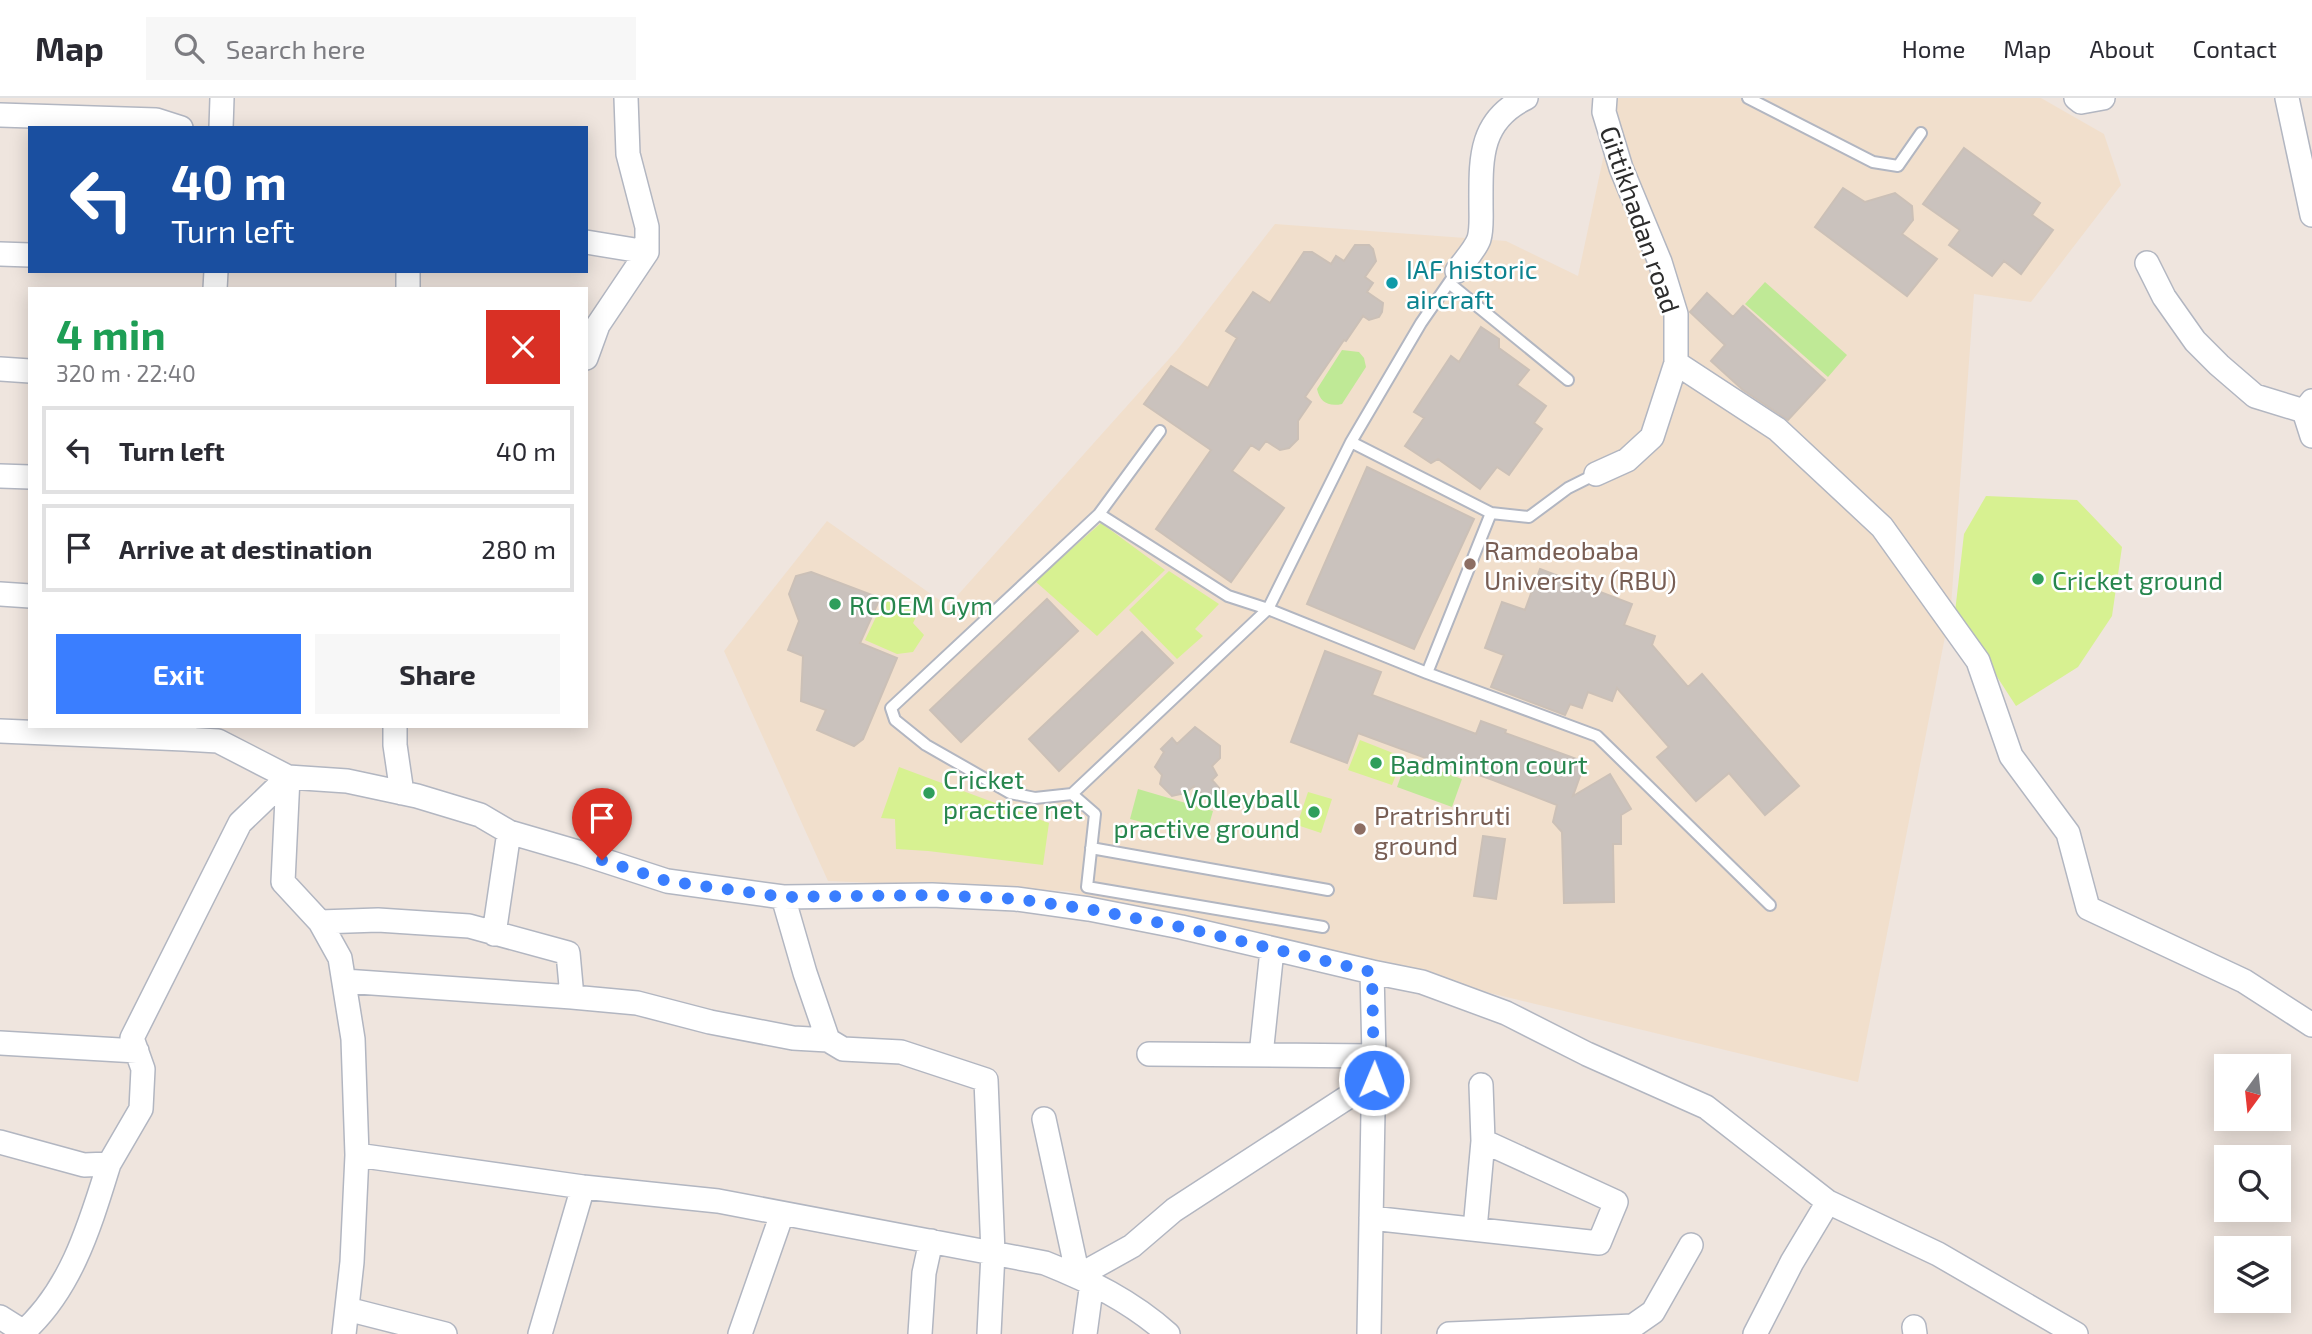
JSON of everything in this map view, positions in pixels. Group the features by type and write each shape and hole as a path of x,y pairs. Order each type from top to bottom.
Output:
{"street":[{"path":"221,126 222,98"},
{"path":"588,352 598,325 647,252 647,227 628,154 626,98"},
{"name":"Gittikhadan road","path":"1596,474 1627,460 1652,437 1676,363 1676,314 1660,262 1621,168 1604,112 1605,98"},
{"path":"2076,98 2081,102 2103,98"},
{"path":"2287,98 2312,215"},
{"path":"1453,277 1479,240 1480,171 1484,143 1497,120 1517,99"},
{"path":"0,115 156,120 175,126"},
{"path":"588,242 647,252"},
{"path":"0,254 28,255"},
{"path":"2147,263 2164,297 2194,341 2255,396 2308,406 2312,436"},
{"path":"1676,363 1777,429 1882,527 1979,661 2011,756 2068,833 2088,908 2244,981 2312,1025"},
{"path":"0,369 28,371"},
{"path":"0,476 28,477"},
{"path":"0,594 28,596"},
{"path":"395,728 402,793"},
{"path":"0,732 185,733 218,741 288,777 348,781 402,793 480,815 509,832 667,881 783,897 932,895 1016,899 1089,909 1181,927 1272,950 1422,982 1506,1013 1587,1054 1706,1107 1828,1202 1938,1254 2076,1334"},
{"path":"288,777 283,883 320,922 340,958 353,1039 357,1155 352,1262 344,1334"},
{"path":"0,1317 24,1334 54,1298 73,1266 109,1164 141,1109 144,1069 132,1038 240,823 288,777"},
{"path":"494,934 509,832"},
{"path":"783,897 804,973 828,1040"},
{"path":"320,922 378,920 469,926 568,953 572,997"},
{"path":"1261,1055 1272,950"},
{"path":"1369,1334 1374,1080 1372,972"},
{"path":"344,981 637,1003 769,1034 828,1040 843,1049 901,1052 986,1080 993,1253 989,1334"},
{"path":"0,1043 137,1051"},
{"path":"1149,1054 1374,1056"},
{"path":"1085,1279 1132,1246 1174,1210 1374,1080"},
{"path":"1475,1230 1483,1141 1481,1085"},
{"path":"1044,1119 1085,1279 1085,1334"},
{"path":"1371,1218 1599,1243 1616,1202 1483,1141"},
{"path":"0,1142 84,1165 109,1164"},
{"path":"357,1155 583,1187 718,1201 1045,1263 1085,1279 1146,1315 1168,1334"},
{"path":"540,1334 583,1187"},
{"path":"1755,1334 1792,1262 1828,1202"},
{"path":"740,1334 782,1214"},
{"path":"920,1334 924,1273 931,1241"},
{"path":"1465,1334 1639,1330 1653,1312 1691,1245"},
{"path":"347,1309 445,1334"}],"lane":[{"path":"1748,98 1873,162 1898,166 1921,133"},
{"path":"1160,431 1099,514 891,708 895,720 926,745 1010,793 1035,799 1072,794 1268,609 1351,442 1421,323 1453,277 1568,380"},
{"path":"1351,442 1491,513 1529,517 1568,488 1596,474"},
{"path":"1427,673 1491,513"},
{"path":"1099,514 1228,596 1597,736 1770,905"},
{"path":"1072,794 1094,814 1087,887 1323,927"},
{"path":"1091,848 1328,890"}],"shaded area":[{"name":"Ramdeobaba University (RBU)","path":"1616,98 2041,98 2104,134 2121,185 2031,302 1974,294 1951,606 1858,1082 1067,891 828,881 724,651 827,521 948,606 1177,350 1275,224 1506,241 1578,276"}],"green space":[{"path":"1765,282 1847,355 1828,377 1745,304"},
{"path":"1342,350 1359,352 1366,367 1342,404 1329,404 1320,397 1317,389"},
{"name":"Cricket ground","path":"1986,496 2077,500 2122,547 2112,616 2078,667 2016,706 1955,612 1964,534"},
{"path":"1101,523 1165,570 1097,636 1035,581"},
{"path":"1169,571 1219,604 1195,629 1203,636 1177,659 1129,610"},
{"path":"885,598 918,613 913,623 924,635 913,652 897,654 865,640"},
{"name":"Badminton court","path":"1360,740 1403,757 1392,785 1348,770"},
{"path":"1407,759 1462,779 1452,807 1397,787"},
{"name":"Cricket practice net","path":"899,767 1049,823 1043,865 896,849 895,819 881,818"},
{"path":"1138,789 1213,811 1205,839 1130,819"},
{"name":"Volleyball practive ground","path":"1308,792 1332,799 1321,833 1297,825"}],"building":[{"path":"1964,148 2040,203 2032,215 2053,230 2021,274 2004,261 1992,276 1949,245 1960,230 1923,204"},
{"path":"1843,188 1865,202 1895,193 1912,206 1913,220 1902,234 1937,259 1907,296 1815,227"},
{"path":"1355,245 1369,245 1373,249 1376,261 1365,277 1373,283 1367,292 1383,303 1382,312 1379,317 1369,320 1363,316 1305,397 1311,402 1298,421 1298,439 1289,448 1280,450 1266,441 1259,450 1251,445 1232,471 1284,508 1231,582 1156,529 1211,450 1144,404 1171,366 1208,388 1237,338 1226,331 1253,292 1270,303 1304,252 1312,252 1331,264 1336,256 1344,261"},
{"path":"1707,293 1733,317 1743,306 1825,380 1788,420 1743,390 1711,361 1725,345 1690,312"},
{"path":"1481,327 1499,339 1499,348 1529,370 1517,385 1546,406 1534,423 1542,429 1509,475 1497,467 1480,489 1438,459 1431,463 1405,446 1424,418 1414,412 1451,356 1459,362"},
{"path":"1367,467 1474,519 1414,649 1307,604"},
{"path":"1540,569 1632,604 1624,625 1655,636 1652,645 1688,687 1702,674 1799,786 1765,815 1729,773 1696,801 1657,757 1669,747 1617,688 1612,701 1588,692 1582,708 1570,704 1565,715 1491,687 1504,655 1485,648 1502,602 1525,610"},
{"path":"811,572 880,598 860,643 897,658 863,739 854,746 817,730 826,710 801,701 803,656 788,650 799,621 789,594 796,576"},
{"path":"1047,599 1078,631 961,742 930,710"},
{"path":"1142,632 1173,663 1059,771 1029,739"},
{"path":"1325,651 1381,672 1372,695 1476,734 1481,721 1506,730 1505,733 1585,762 1573,796 1610,774 1631,809 1621,815 1621,844 1613,844 1614,902 1564,903 1562,832 1553,822 1557,805 1358,733 1347,763 1291,742"},
{"path":"1195,727 1220,746 1220,758 1212,766 1217,775 1212,780 1220,789 1207,800 1194,786 1185,793 1172,796 1160,784 1162,775 1155,767 1164,752 1161,749 1172,738 1177,744"},
{"path":"1483,836 1505,839 1496,899 1474,896"}],"place":[{"name":"IAF historic aircraft","path":"1392,283"},
{"name":"Ramdeobaba University (RBU)","path":"1470,564"},
{"name":"Cricket ground","path":"2038,579"},
{"name":"RCOEM Gym","path":"835,604"},
{"name":"Badminton court","path":"1376,763"},
{"name":"Cricket practice net","path":"929,793"},
{"name":"Volleyball practive ground","path":"1314,812"},
{"name":"Pratrishruti ground","path":"1360,829"}],"route":[{"path":"602,860 667,881 783,897 932,895 1016,899 1089,909 1181,927 1372,972 1374,1080"}]}
